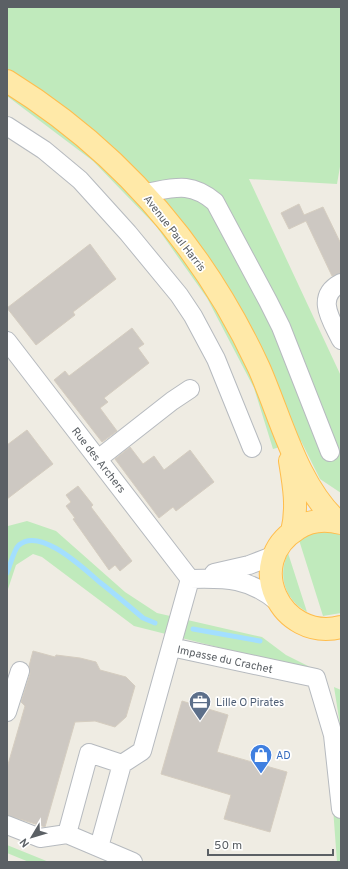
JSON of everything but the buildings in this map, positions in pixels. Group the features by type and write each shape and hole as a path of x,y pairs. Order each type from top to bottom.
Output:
{"main road":[{"name":"Avenue Paul Harris","path":"7,81 42,103 81,133 107,156 145,193 194,255 224,301 259,370 284,432 314,494 324,509 340,523"},
{"name":"Avenue Paul Harris","path":"284,432 296,498 292,532"},
{"name":"Avenue Paul Harris","path":"340,523 316,521 301,526 292,532 280,545 275,555 272,565 271,582 278,602 289,615 298,622 308,626 333,628 332,635 341,645"}],"street":[{"path":"7,126 44,150 80,180 128,233 178,295 193,316 216,359 252,448"},
{"path":"145,193 183,188 201,191 215,202 279,322 330,452"},
{"path":"341,284 332,290 326,302 328,314 341,340"},
{"name":"Rue des Archers","path":"7,341 190,579"},
{"path":"98,459 172,400 190,389"},
{"path":"190,579 249,565 275,555"},
{"path":"190,579 219,578 237,580 259,588 278,602"},
{"path":"171,647 190,579"},
{"name":"Impasse du Crachet","path":"122,764 142,751 171,647 316,678 333,735 341,809"},
{"path":"7,712 20,671"},
{"path":"67,834 89,753 122,764 99,847"},
{"path":"7,825 40,838 67,834 134,862"}],"green space":[{"path":"7,7 341,7 341,161 337,184 249,179 341,376 341,493 320,479 301,441 273,449 254,388 207,298 156,226 93,161 7,96"},
{"path":"27,521 56,531 125,592 157,613 262,637 286,655 310,667 297,667 134,626 42,557 33,554 16,565 7,592 7,528 8,526"},
{"path":"322,531 341,535 341,613 323,616 299,540 310,534"},
{"path":"288,553 307,612 293,601 285,587 283,570"},
{"path":"334,687 341,690 341,731"},
{"path":"333,808 341,808 341,862 337,862"},
{"path":"7,845 49,862 29,862 7,853"}],"waterway":[{"path":"7,573 17,547 28,541 39,541 63,552 143,618 155,623"},
{"path":"193,629 260,641"}],"place":[{"name":"Lille O Pirates","path":"200,722"},
{"name":"AD","path":"261,774"}]}
